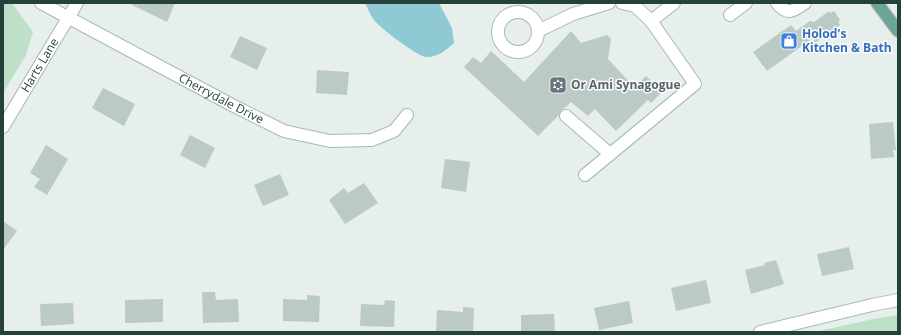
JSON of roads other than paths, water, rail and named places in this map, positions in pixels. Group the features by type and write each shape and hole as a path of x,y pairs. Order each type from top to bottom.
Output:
{"main road":[{"path":"877,3 898,31"}],"street":[{"name":"Cherrydale Drive","path":"41,3 232,105 284,131 330,141 372,140 394,131 407,115"},
{"name":"Harts Lane","path":"3,127 77,3"},
{"path":"519,3 527,14 535,21 538,30 536,41 529,49 519,52 509,50 501,44 497,33 499,23 506,15 516,12 527,14"},
{"path":"538,30 574,14 609,3"},
{"path":"585,175 695,84 651,21 635,6 622,3"},
{"path":"651,21 674,3"},
{"path":"730,15 746,3"},
{"path":"777,3 782,8 789,11 797,9 805,3"},
{"path":"566,116 610,154"},
{"path":"760,332 898,300"}],"water":[{"path":"365,3 439,3 452,28 454,43 445,51 431,57 416,53 399,42 377,24"}],"place":[{"name":"Holod's Kitchen & Bath","path":"789,41"},
{"name":"Or Ami Synagogue","path":"558,85"}]}
